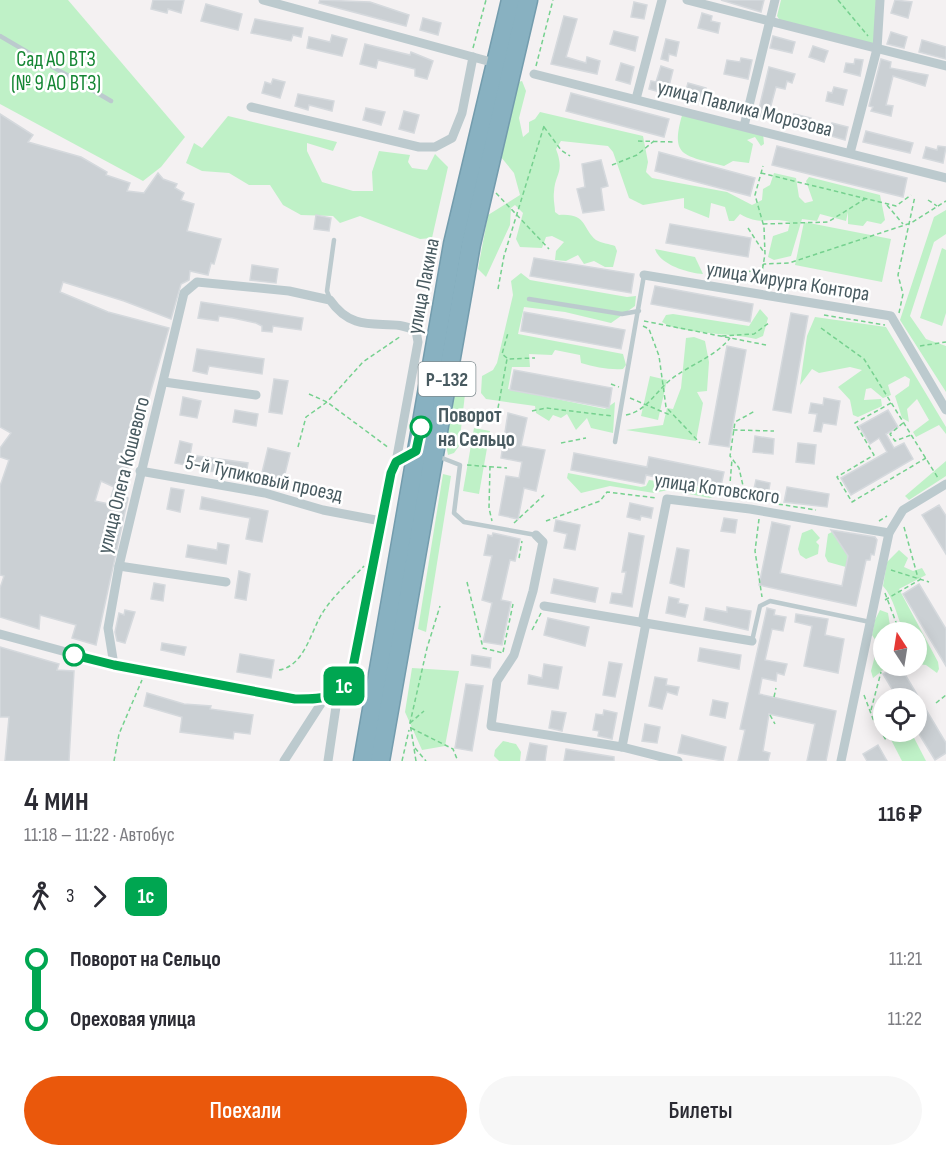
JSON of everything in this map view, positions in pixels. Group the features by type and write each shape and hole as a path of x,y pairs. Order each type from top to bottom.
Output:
{"highway":[{"name":"улица Лакина","path":"363,761 403,455 511,0"},
{"name":"улица Лакина","path":"380,761 471,244 528,0"}],"street":[{"path":"263,0 473,53 495,63"},
{"path":"636,99 662,0"},
{"path":"687,0 946,66"},
{"path":"744,126 775,0"},
{"path":"850,153 877,47 880,0"},
{"path":"251,107 419,147 435,147 452,138 462,113 473,53"},
{"name":"улица Павлика Морозова","path":"534,74 946,178"},
{"name":"улица Хирурга Контора","path":"644,275 891,316 891,324 946,410"},
{"name":"улица Олега Кошевого","path":"114,665 108,628 119,566 184,293 197,282 289,291 330,300"},
{"path":"0,634 114,665 295,699 324,699 338,693 351,677 381,521 403,455 418,342 414,330 362,324 338,312 330,300"},
{"path":"164,382 256,395"},
{"name":"5-й Тупиковый проезд","path":"140,471 265,493 323,510 381,521"},
{"path":"841,761 889,533 895,515 943,483"},
{"path":"622,747 667,499"},
{"name":"улица Котовского","path":"667,499 758,510 889,533"},
{"path":"536,534 543,542 533,591 514,655 497,681 491,726 622,747 678,761"},
{"path":"119,566 226,582"},
{"path":"544,606 752,641"},
{"path":"328,761 338,693"},
{"path":"284,761 324,699"}],"lane":[{"path":"0,36 111,101"},
{"path":"330,300 327,291 334,240"},
{"path":"615,442 644,275"},
{"path":"529,299 621,314 639,311"},
{"path":"434,455 460,465 454,513 464,522 536,534"},
{"path":"752,641 760,606 770,601 870,622"}],"path":[{"path":"473,53 486,0"},
{"path":"534,74 553,0"},
{"path":"838,0 877,47"},
{"path":"498,289 504,256 544,126 561,150 570,156"},
{"path":"638,141 673,142"},
{"path":"612,165 637,155 654,141"},
{"path":"759,294 765,254 763,224 755,195 763,166"},
{"path":"761,173 896,206 911,195"},
{"path":"495,186 495,192 516,217 549,249"},
{"path":"824,315 891,324 901,310 903,294 898,274 911,223 915,196"},
{"path":"763,224 828,222 866,199"},
{"path":"928,200 938,207"},
{"path":"709,286 723,276 759,269 764,264 789,263 911,223 946,201"},
{"path":"885,204 896,213 904,225"},
{"path":"748,228 760,243 765,254"},
{"path":"763,272 794,291"},
{"path":"636,322 766,345"},
{"path":"636,322 649,329 652,334 663,376 666,407 700,443"},
{"path":"718,336 754,334 770,322"},
{"path":"821,327 864,359 943,483"},
{"path":"298,447 306,417 327,402 363,362 414,330"},
{"path":"508,333 502,354 507,359 535,358"},
{"path":"532,411 546,408 619,416 635,413 669,381 722,348 730,338"},
{"path":"498,408 507,359"},
{"path":"611,384 621,388"},
{"path":"309,394 327,402 403,455"},
{"path":"625,395 672,415"},
{"path":"891,403 855,423 874,455 837,477 852,502 926,458"},
{"path":"746,500 739,468 730,456 735,422 755,411"},
{"path":"903,422 890,434 895,441 912,435"},
{"path":"733,430 774,431"},
{"path":"561,443 586,438"},
{"path":"726,506 732,459"},
{"path":"460,465 507,468"},
{"path":"490,466 489,508 494,527"},
{"name":"улица Котовского","path":"546,521 600,501 607,492 667,499"},
{"path":"513,524 544,495"},
{"path":"758,510 760,528 755,551 764,604"},
{"path":"872,526 895,515 918,578"},
{"path":"519,558 523,532"},
{"path":"279,670 285,669 302,653 323,611 375,553"},
{"path":"882,567 929,582"},
{"path":"874,606 921,579"},
{"path":"467,582 483,648 503,653"},
{"path":"879,582 889,598 897,622"},
{"path":"509,663 503,653 513,604"},
{"path":"402,761 430,636 440,606"},
{"path":"114,761 119,734 146,671"},
{"path":"870,711 880,676"},
{"path":"858,679 873,716"},
{"path":"774,697 776,688"},
{"path":"936,703 946,695"},
{"path":"410,723 424,711"},
{"path":"770,715 775,724"},
{"path":"409,727 415,747 416,761"},
{"path":"409,727 453,748 457,759"},
{"path":"415,747 426,761"}],"green space":[{"name":"Сад АО ВТЗ (№ 9 АО ВТЗ)","path":"0,0 68,0 185,137 161,167 143,181 0,104"},
{"path":"781,0 876,0 874,46 781,22 777,16"},
{"path":"522,81 526,91 519,118 523,137 529,132 529,122 535,119 540,112 643,136 648,162 646,172 652,178 727,192 752,205 762,200 763,189 770,185 774,173 796,178 799,197 805,203 813,201 806,181 809,177 880,195 885,220 881,224 867,221 863,226 848,224 848,212 846,221 820,214 817,221 802,219 791,256 774,260 768,257 773,236 788,231 790,222 760,221 740,214 734,221 729,221 725,207 711,203 709,218 684,208 684,198 643,205 629,198 613,152 608,146 561,141 556,149 560,168 554,192 555,212 559,215 580,219 596,240 615,246 617,251 613,267 605,267 594,261 584,264 578,255 566,261 555,260 556,251 564,242 552,236 546,237 542,248 520,247 516,239 523,213 515,205 511,208 510,225 486,277 478,269 488,215 520,195 514,173 496,151 515,83"},
{"path":"683,112 763,133 764,144 761,146 755,137 747,140 753,144 749,163 733,161 724,166 690,156 679,146 679,127"},
{"path":"228,116 337,142 333,151 307,143 307,151 322,182 353,191 373,191 372,172 379,151 410,155 408,162 412,168 427,170 435,154 448,167 432,238 420,239 360,216 340,223 333,216 301,215 283,205 270,185 249,185 229,173 202,171 186,163 194,143 202,148"},
{"path":"946,210 946,234 934,242 910,316 926,339 946,346 946,392 900,320 934,217"},
{"path":"804,222 891,239 882,282 795,265"},
{"path":"942,248 946,250 946,313 942,326 920,318"},
{"path":"655,249 695,257 703,274 668,264 662,260"},
{"path":"521,273 530,280 627,297 636,296 635,306 611,323 565,312 524,307 518,334 623,354 626,365 623,369 597,367 581,363 580,355 555,350 552,355 529,354 530,367 512,367 508,389 605,409 615,402 613,433 591,428 587,418 576,430 567,414 561,418 553,415 549,421 536,413 535,406 486,399 481,393 482,376 493,370 497,363 513,295 511,281"},
{"path":"760,309 768,318 763,336 756,339 680,329 662,322 666,315 673,314 749,326"},
{"path":"815,317 886,327 946,427 946,434 939,425 916,437 913,432 929,420 917,399 907,409 909,422 902,418 895,396 909,386 910,379 905,376 888,385 891,395 883,398 871,388 866,389 864,400 881,399 882,406 858,417 853,415 850,400 838,387 862,370 850,367 819,373 812,369 800,385 807,336"},
{"path":"694,337 705,341 709,362 707,391 697,392 703,403 696,441 626,430 663,425 667,408 673,409 681,388 686,338"},
{"path":"462,362 467,368 467,377 459,446 454,453 448,455 446,445 458,368"},
{"path":"650,376 667,380 658,420 641,416"},
{"path":"474,428 490,431 479,494 463,491"},
{"path":"946,461 946,476 909,500 905,496"},
{"path":"568,473 641,487 646,486 649,480 713,489 720,494 710,498 668,490 654,493 610,486 581,493 567,478"},
{"path":"443,474 451,476 426,632 418,629"},
{"path":"812,529 820,538 816,542 819,545 818,554 806,559 800,555 798,549 802,533"},
{"path":"832,532 848,556 846,567 828,562 825,556 828,534"},
{"path":"899,550 908,558 904,567 913,571 922,568 926,575 899,589 917,622 900,622 893,602 883,586 887,562"},
{"path":"880,610 888,613 889,622 875,622"},
{"path":"927,641 938,662 937,673 927,666"},
{"path":"412,668 459,671 445,746 422,750 405,712"},
{"path":"503,741 516,744 521,752 520,761 499,761 494,756 495,750"},
{"path":"892,742 916,742 926,761 902,761"}],"building":[{"path":"153,0 184,0 181,13 168,9 167,13 151,9"},
{"path":"320,0 370,2 409,15 406,26 319,3"},
{"path":"721,0 764,0 761,12"},
{"path":"895,0 912,2 908,18 891,13"},
{"path":"634,2 647,5 644,19 631,17"},
{"path":"206,4 242,14 238,30 201,21"},
{"path":"702,13 712,16 711,21 720,23 718,33 698,28"},
{"path":"564,16 577,19 566,57 586,63 587,57 600,61 597,74 551,64"},
{"path":"423,18 441,23 438,35 420,30"},
{"path":"255,19 303,28 301,37 293,35 291,41 251,33"},
{"path":"614,31 638,37 635,51 610,44"},
{"path":"891,32 907,37 904,48 887,44"},
{"path":"332,35 347,39 342,56 307,48 309,37 330,42"},
{"path":"773,36 795,42 792,53 770,48"},
{"path":"666,39 679,42 676,56 669,54 668,61 661,59"},
{"path":"922,40 946,47 946,59 919,52"},
{"path":"365,44 410,55 411,52 433,61 427,79 415,76 415,69 378,60 376,68 360,64"},
{"path":"813,46 828,51 824,62 809,57"},
{"path":"741,58 752,60 748,79 724,74 727,60 740,62"},
{"path":"855,59 863,60 860,76 844,72 846,63 854,64"},
{"path":"881,59 891,62 890,68 928,75 925,86 893,76 886,105 893,106 891,116 871,111 873,107 869,106"},
{"path":"621,63 634,67 630,84 616,80"},
{"path":"661,66 673,70 667,94 649,89 651,81 656,82"},
{"path":"769,67 795,74 792,83 787,81 785,89 776,87 770,109 777,111 774,121 757,117"},
{"path":"273,79 285,82 280,98 262,93 265,82 271,84"},
{"path":"688,83 706,88 703,102 684,97"},
{"path":"834,87 847,90 843,105 826,101 828,92 832,93"},
{"path":"571,93 669,119 664,137 566,111"},
{"path":"298,94 334,101 332,111 309,105 308,110 295,106"},
{"path":"366,108 385,112 381,125 363,120"},
{"path":"404,111 419,115 414,133 399,129"},
{"path":"0,114 33,135 28,142 81,157 107,172 106,175 130,183 127,191 144,193 158,173 163,179 177,184 175,188 184,193 181,200 194,204 187,231 221,239 214,264 211,263 208,275 190,271 189,280 181,284 171,319 63,282 60,292 108,312 169,328 123,487 127,488 125,496 128,498 96,645 72,638 76,625 40,615 39,629 0,617 0,588 4,576 0,575 0,486 9,460 0,457 0,448 11,433 0,427","holes":["101,481 114,487 109,504 95,501"]},
{"path":"794,114 811,118 809,128 792,124"},
{"path":"832,123 848,127 845,140 828,135"},
{"path":"866,131 913,143 910,153 863,142"},
{"path":"777,146 907,178 903,197 772,165"},
{"path":"938,146 946,147 943,163 923,158 926,147 937,150"},
{"path":"659,152 755,178 750,196 655,171"},
{"path":"601,160 608,186 601,188 604,210 583,213 577,189 585,187 582,164"},
{"path":"316,215 331,218 329,231 314,229"},
{"path":"670,224 751,238 748,257 666,243"},
{"path":"534,258 634,274 631,293 530,276"},
{"path":"252,265 278,269 276,283 250,280"},
{"path":"655,286 753,304 750,322 651,304"},
{"path":"201,302 303,318 301,330 273,326 272,332 262,331 262,326 256,323 233,318 219,316 218,321 198,318"},
{"path":"524,312 625,330 621,349 521,331"},
{"path":"791,313 808,316 791,413 773,410"},
{"path":"727,346 746,350 729,447 709,444"},
{"path":"197,349 264,359 262,374 209,366 207,374 193,371"},
{"path":"514,370 612,388 609,408 510,390"},
{"path":"274,379 288,381 282,414 269,412"},
{"path":"183,397 201,401 197,418 180,415"},
{"path":"824,398 840,401 836,425 823,423 821,432 814,431 817,414 809,413 811,403 823,405"},
{"path":"235,410 258,414 256,426 233,422"},
{"path":"888,410 898,427 886,434 894,448 904,443 913,459 851,495 841,478 887,452 879,438 870,444 859,426"},
{"path":"508,413 527,418 521,446 545,450 536,491 524,488 518,519 499,515 506,476 519,478 522,462 501,458"},
{"path":"755,436 774,439 773,454 753,452"},
{"path":"180,441 192,444 190,455 248,463 245,481 229,479 230,472 200,471 200,468 175,463"},
{"path":"798,443 816,445 814,464 796,462"},
{"path":"268,448 290,453 282,486 260,481"},
{"path":"574,453 647,467 649,457 724,472 720,490 646,475 644,484 571,470"},
{"path":"756,480 770,483 767,501 752,498"},
{"path":"787,487 829,494 827,507 784,502"},
{"path":"171,488 184,490 180,512 167,509"},
{"path":"202,497 268,511 262,542 246,539 250,518 200,509"},
{"path":"630,503 653,508 651,518 641,516 640,520 627,517"},
{"path":"939,505 946,516 946,554 922,515"},
{"path":"724,518 737,520 735,533 721,531"},
{"path":"556,520 580,525 575,550 564,548 567,534 554,531"},
{"path":"772,522 790,526 780,573 842,586 848,556 831,530 875,537 877,540 874,555 871,554 870,560 866,560 856,606 759,585"},
{"path":"493,533 520,539 515,561 510,560 501,600 511,602 502,645 483,642 492,603 482,600 492,556 484,555 488,535 492,536"},
{"path":"629,533 644,536 632,607 610,603 612,593 622,594 626,572 622,572"},
{"path":"218,543 229,545 226,564 186,557 188,545 217,550"},
{"path":"677,548 689,550 684,587 670,583"},
{"path":"239,571 250,574 246,600 235,598"},
{"path":"554,579 598,588 595,602 551,593"},
{"path":"154,583 165,585 163,601 151,599"},
{"path":"919,584 946,629 946,666 927,634 927,622 920,622 903,594"},
{"path":"669,597 679,599 678,603 688,605 685,617 666,613"},
{"path":"727,607 751,611 748,630 704,620 706,608 727,612"},
{"path":"767,608 775,610 774,615 786,617 783,631 772,629 765,660 787,664 784,675 777,673 776,681 762,678 759,694 836,711 826,761 807,761 815,724 769,714 763,751 770,753 768,761 738,761 745,730 740,729"},
{"path":"125,610 135,612 125,643 117,641 115,632 119,613 124,615"},
{"path":"796,614 828,619 825,635 844,639 838,673 804,666 812,626 795,622"},
{"path":"548,618 589,627 585,646 544,635"},
{"path":"162,643 186,647 184,655 161,650"},
{"path":"0,647 59,664 57,670 74,671 69,761 5,761 9,717 0,717"},
{"path":"700,648 741,655 739,669 698,661"},
{"path":"240,654 274,660 271,678 237,672"},
{"path":"472,655 491,658 490,668 471,665"},
{"path":"609,662 622,664 615,697 603,695"},
{"path":"544,664 562,667 558,689 528,684 529,675 542,678"},
{"path":"884,676 906,676 913,688 891,688"},
{"path":"655,677 667,679 666,685 679,687 677,695 667,692 662,709 649,706"},
{"path":"466,684 483,686 472,751 455,748"},
{"path":"147,693 184,704 211,706 210,709 253,715 250,734 234,732 233,739 180,732 182,717 144,706"},
{"path":"713,700 728,703 725,718 710,715"},
{"path":"604,710 617,713 612,739 598,736 599,731 593,730 596,714 603,715"},
{"path":"552,711 566,713 562,731 549,728"},
{"path":"927,711 946,743 946,753 935,760 924,742 927,742"},
{"path":"645,724 660,727 657,743 642,741"},
{"path":"682,735 726,747 723,761 678,753"},
{"path":"530,743 547,746 545,761 526,761"},
{"path":"878,745 887,761 867,761 863,754"},
{"path":"566,749 614,757 614,761 564,761"}],"bus line":[{"name":"1с","path":"74,655 114,665 295,699 324,699 338,693 351,677 391,473 396,462 416,451 421,427"}],"place":[{"name":"Поворот на Сельцо","path":"421,427"}]}
